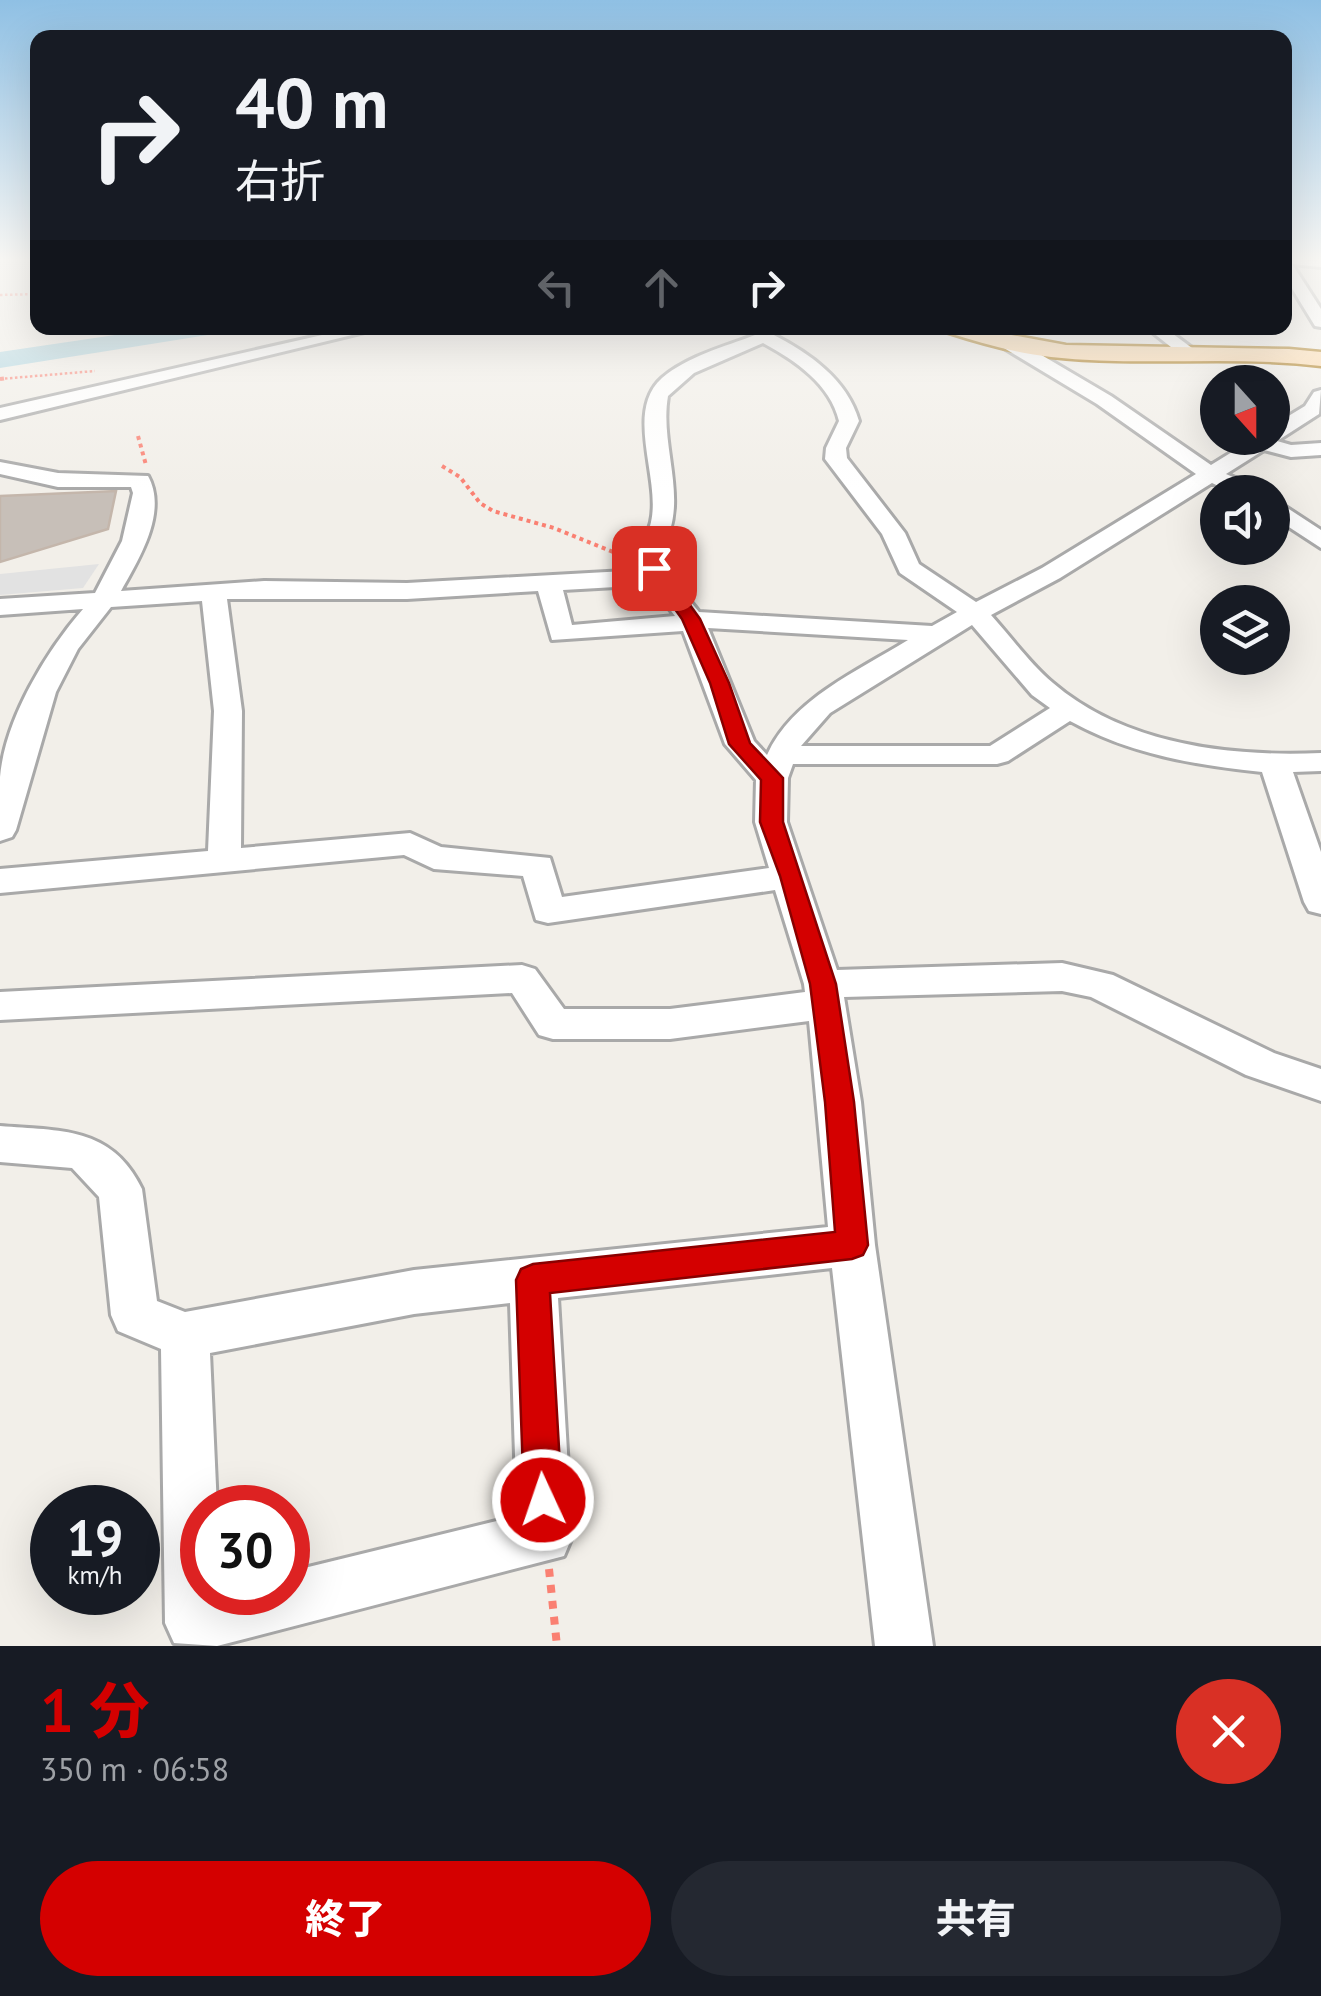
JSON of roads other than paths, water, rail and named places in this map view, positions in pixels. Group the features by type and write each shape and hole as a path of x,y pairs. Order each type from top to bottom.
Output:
{"main road":[{"path":"978,335 1010,344 1088,353 1267,352 1321,360"}],"street":[{"path":"0,414 342,335"},
{"path":"756,335 664,386 657,398 654,424 664,492 663,524 649,550 656,573 691,620 720,683 740,744 777,766 997,755 1070,708"},
{"path":"766,335 818,374 842,398 850,422 836,448 843,472 894,533 909,568 975,614 1042,690 1128,736 1191,755 1275,764 1321,762"},
{"path":"1165,335 1188,351"},
{"path":"1010,344 1104,400 1210,474"},
{"path":"1290,424 1312,410 1321,396"},
{"path":"1290,451 1321,449"},
{"path":"904,1646 852,1245 840,1102 824,994 792,876 771,822 777,766 788,739 820,707 936,634 1051,573 1241,455"},
{"path":"0,468 58,480 142,482 140,526 103,600 63,650 21,752 0,830"},
{"path":"1290,518 1321,541"},
{"path":"0,608 214,592 549,584 656,573"},
{"path":"549,584 560,634 691,620 936,634"},
{"path":"214,592 228,712 224,861"},
{"path":"1275,764 1321,902"},
{"path":"0,882 410,844 434,858 538,866 548,910 792,876"},
{"path":"0,1006 522,980 553,1024 670,1024 824,994 1062,977 1100,985 1260,1064 1321,1085"},
{"path":"0,1144 83,1151 120,1188 135,1315 185,1334 414,1292 852,1245"},
{"path":"185,1334 194,1622 545,1536 533,1280"}],"waterway":[{"path":"0,360 162,335"}]}
